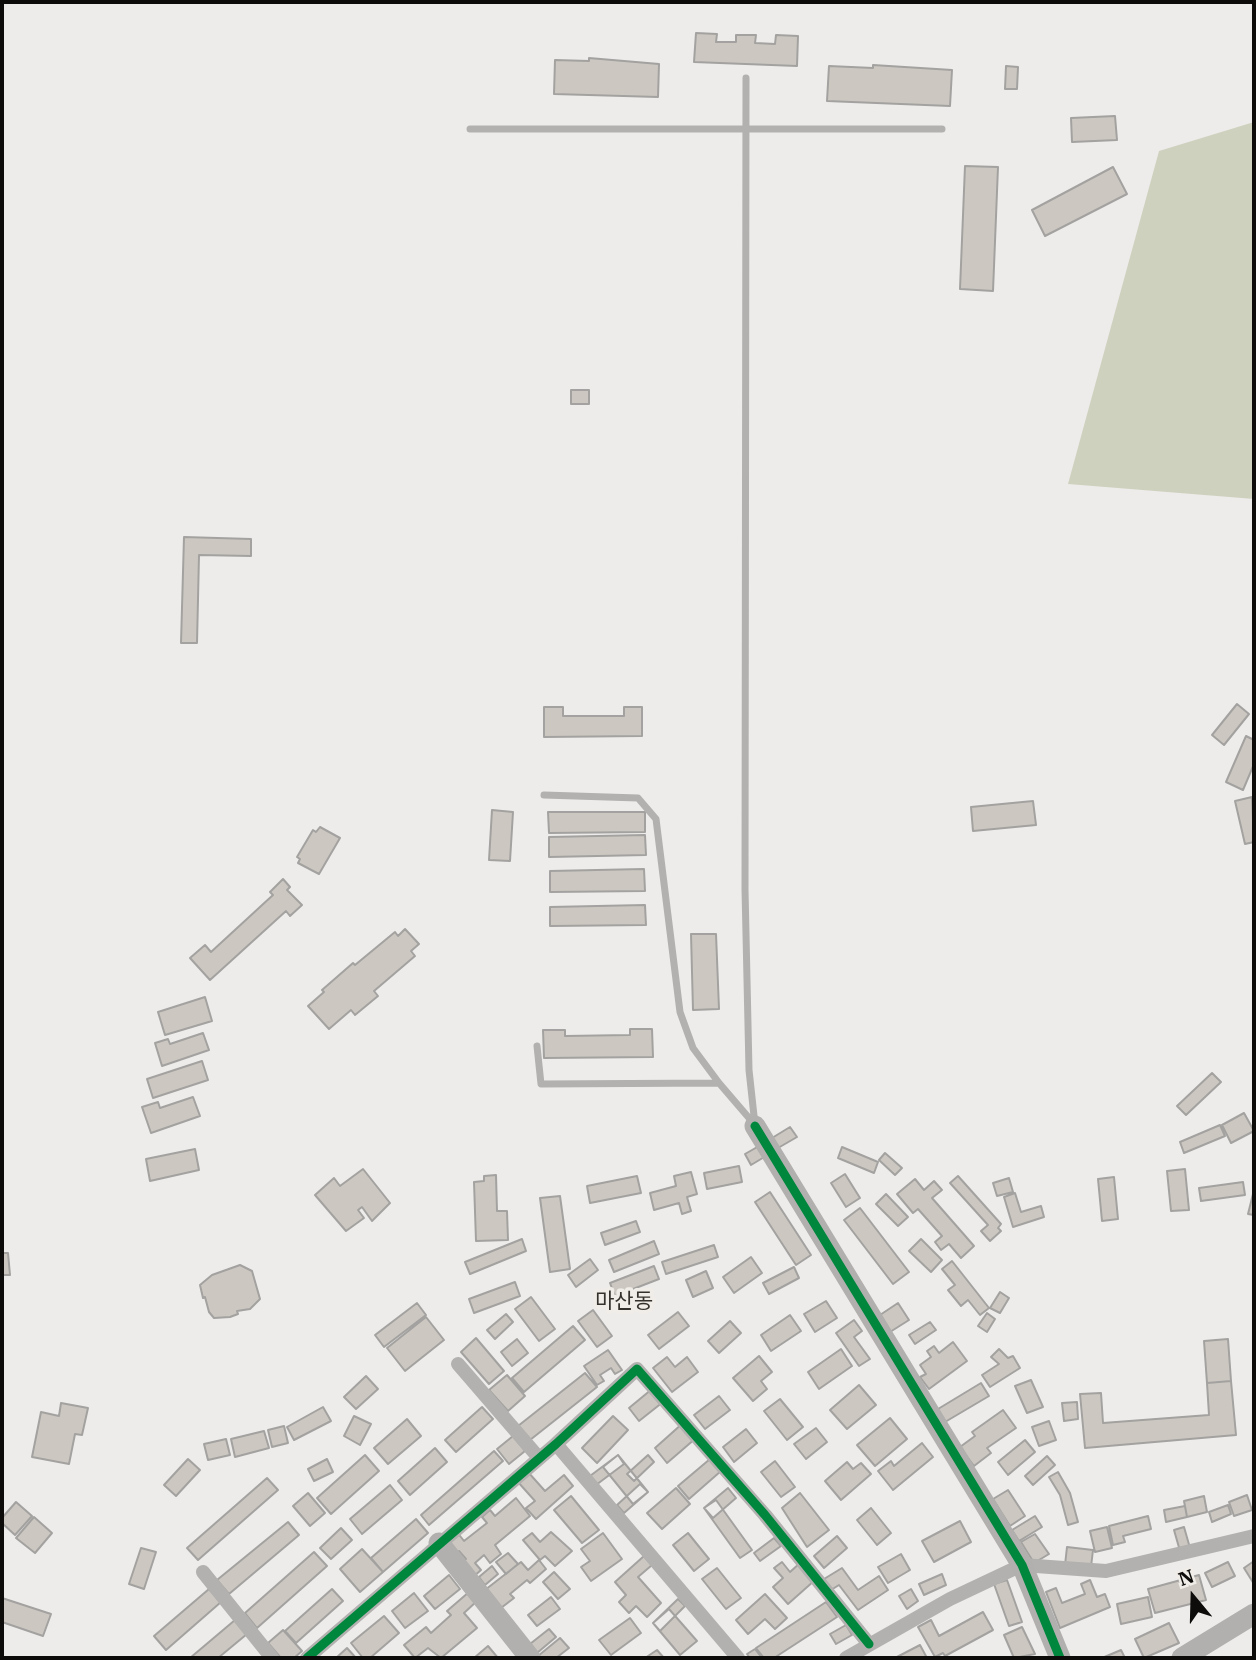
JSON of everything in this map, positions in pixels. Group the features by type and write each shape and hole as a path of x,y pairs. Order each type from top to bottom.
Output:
{"street":[{"path":"755,1126 1022,1565 1060,1658"},
{"path":"458,1364 539,1458"},
{"path":"307,1658 556,1444 637,1369 765,1515 869,1644"},
{"path":"556,1444 738,1658"},
{"path":"846,1658 950,1599 1022,1565 1107,1572 1254,1536"},
{"path":"439,1543 530,1658"},
{"path":"203,1572 272,1658"},
{"path":"1182,1658 1254,1614"}],"lane":[{"path":"747,78 745,889 749,1070 755,1126"},
{"path":"470,129 942,129"},
{"path":"544,795 638,798 656,819 680,1012 693,1048 755,1126"},
{"path":"537,1046 541,1084 719,1083"}],"green space":[{"path":"1254,122 1254,499 1068,484 1159,151"}],"building":[{"path":"696,33 717,34 716,42 736,42 736,35 756,35 755,43 775,44 776,35 798,36 797,66 694,62"},
{"path":"589,58 659,64 658,97 554,94 555,60 589,61"},
{"path":"873,65 952,70 950,106 827,101 829,66 873,68"},
{"path":"1006,66 1018,67 1017,89 1005,89"},
{"path":"1115,116 1117,140 1072,142 1071,118"},
{"path":"965,166 998,167 993,291 960,289"},
{"path":"1113,167 1127,194 1045,236 1032,210"},
{"path":"571,390 589,390 589,404 571,404"},
{"path":"184,537 251,539 251,556 199,555 197,643 181,643"},
{"path":"1237,704 1249,714 1224,745 1212,735"},
{"path":"544,707 563,707 563,716 624,716 624,707 642,707 642,736 544,737"},
{"path":"1246,736 1254,740 1254,764 1243,790 1226,782"},
{"path":"1252,797 1254,842 1245,844 1235,801"},
{"path":"1033,801 1036,825 973,831 971,807"},
{"path":"492,810 513,812 510,861 489,860"},
{"path":"548,812 645,812 645,832 549,833"},
{"path":"320,827 340,838 319,874 298,863 300,859 297,857 313,830 316,832"},
{"path":"645,835 646,855 549,857 549,837"},
{"path":"644,869 645,891 550,892 550,871"},
{"path":"283,879 290,887 287,890 302,905 290,916 286,911 210,980 190,958 205,945 211,952 273,895 270,892"},
{"path":"645,905 646,925 550,926 550,907"},
{"path":"405,929 419,944 411,951 415,956 374,991 378,996 355,1015 351,1010 329,1029 308,1006 353,963 355,965 395,932 398,936"},
{"path":"691,934 716,934 719,1009 693,1010"},
{"path":"205,997 212,1021 165,1035 158,1012"},
{"path":"630,1029 652,1029 653,1057 544,1058 543,1030 565,1030 565,1036 630,1035"},
{"path":"203,1033 209,1050 162,1066 155,1043 168,1039 170,1044"},
{"path":"202,1061 208,1080 153,1098 147,1079"},
{"path":"1212,1073 1221,1082 1186,1115 1177,1106"},
{"path":"193,1097 200,1116 151,1133 142,1107 158,1102 160,1108"},
{"path":"1244,1113 1254,1131 1231,1143 1222,1125"},
{"path":"1220,1125 1225,1136 1184,1153 1180,1142"},
{"path":"790,1127 797,1137 778,1148 772,1138"},
{"path":"759,1146 766,1156 751,1165 745,1154"},
{"path":"842,1147 878,1162 874,1173 838,1158"},
{"path":"195,1149 199,1170 150,1181 146,1159"},
{"path":"885,1153 902,1168 895,1175 879,1160"},
{"path":"739,1166 742,1182 707,1189 704,1173"},
{"path":"363,1169 390,1203 372,1221 362,1207 358,1210 364,1218 346,1231 315,1195 334,1178 340,1186"},
{"path":"1185,1169 1189,1210 1171,1211 1167,1171"},
{"path":"691,1172 697,1194 687,1197 691,1211 682,1214 679,1203 654,1210 650,1193 676,1186 674,1176"},
{"path":"845,1174 860,1198 846,1207 831,1183"},
{"path":"496,1175 497,1211 507,1211 508,1240 476,1241 474,1182 484,1181 484,1176"},
{"path":"637,1176 641,1193 590,1203 587,1186"},
{"path":"958,1176 1001,1224 998,1228 1001,1231 990,1241 981,1231 988,1225 950,1183"},
{"path":"1114,1177 1118,1219 1102,1221 1098,1179"},
{"path":"1009,1178 1013,1192 997,1196 993,1183"},
{"path":"915,1179 924,1190 934,1181 942,1190 932,1198 974,1246 961,1258 949,1244 941,1250 935,1242 942,1236 918,1209 913,1213 897,1194"},
{"path":"1243,1182 1245,1195 1201,1201 1199,1188"},
{"path":"1254,1190 1254,1215 1248,1214"},
{"path":"770,1192 811,1255 796,1265 755,1202"},
{"path":"1015,1193 1021,1212 1041,1206 1044,1217 1013,1227 1004,1197"},
{"path":"886,1194 908,1217 898,1226 876,1204"},
{"path":"560,1196 570,1269 550,1272 540,1198"},
{"path":"860,1208 909,1272 893,1284 844,1220"},
{"path":"636,1221 640,1232 605,1245 601,1233"},
{"path":"522,1239 526,1251 470,1274 465,1262"},
{"path":"921,1239 942,1260 931,1272 909,1251"},
{"path":"654,1241 659,1254 614,1272 609,1260"},
{"path":"714,1245 718,1257 666,1274 662,1262"},
{"path":"2,1253 8,1253 10,1275 2,1275"},
{"path":"751,1257 762,1273 734,1293 723,1277"},
{"path":"590,1259 598,1270 576,1287 568,1275"},
{"path":"952,1261 989,1308 980,1315 968,1300 961,1306 948,1290 955,1285 942,1269"},
{"path":"240,1265 252,1271 260,1299 250,1309 237,1311 238,1314 214,1318 209,1312 205,1297 203,1298 200,1285 212,1275"},
{"path":"654,1266 659,1279 615,1296 610,1283"},
{"path":"794,1267 799,1278 769,1294 763,1283"},
{"path":"706,1271 713,1288 693,1297 686,1280"},
{"path":"515,1282 520,1296 474,1313 469,1299"},
{"path":"1000,1292 1009,1298 1000,1313 990,1308"},
{"path":"531,1297 555,1329 539,1341 515,1309"},
{"path":"826,1301 837,1318 815,1332 804,1314"},
{"path":"417,1303 426,1315 384,1347 375,1335"},
{"path":"898,1303 909,1320 890,1332 880,1315"},
{"path":"593,1310 612,1336 597,1347 578,1321"},
{"path":"678,1312 689,1326 659,1349 648,1335"},
{"path":"987,1313 995,1319 987,1332 978,1326"},
{"path":"506,1314 513,1322 495,1339 487,1330"},
{"path":"790,1315 801,1331 771,1351 761,1335"},
{"path":"426,1317 444,1340 405,1371 387,1348"},
{"path":"854,1320 862,1331 854,1337 870,1359 859,1366 836,1333"},
{"path":"730,1321 741,1333 719,1353 708,1341"},
{"path":"930,1322 936,1330 915,1344 909,1335"},
{"path":"573,1326 585,1340 524,1392 512,1378"},
{"path":"476,1338 504,1371 489,1384 461,1352"},
{"path":"517,1339 528,1353 512,1366 501,1352"},
{"path":"1228,1339 1231,1381 1207,1383 1204,1341"},
{"path":"953,1342 967,1361 929,1389 920,1377 926,1374 920,1365 931,1357 927,1351 934,1346 939,1353"},
{"path":"841,1349 852,1366 819,1389 808,1372"},
{"path":"999,1349 1008,1358 1013,1356 1020,1368 990,1387 982,1375 999,1364 991,1357"},
{"path":"608,1350 622,1370 615,1374 611,1368 600,1375 604,1381 597,1385 584,1366"},
{"path":"759,1356 772,1372 761,1381 767,1389 753,1401 733,1378"},
{"path":"667,1357 675,1367 687,1357 698,1372 672,1392 653,1368"},
{"path":"585,1373 597,1387 530,1440 518,1426"},
{"path":"507,1375 525,1396 508,1411 489,1390"},
{"path":"366,1376 378,1389 356,1409 344,1397"},
{"path":"1031,1380 1043,1407 1027,1413 1015,1386"},
{"path":"1231,1381 1236,1435 1085,1448 1080,1394 1101,1393 1103,1423 1209,1415 1207,1383"},
{"path":"981,1383 989,1396 945,1422 938,1409"},
{"path":"859,1385 876,1405 847,1429 830,1410"},
{"path":"652,1389 663,1402 639,1421 629,1408"},
{"path":"719,1396 730,1410 705,1429 694,1415"},
{"path":"780,1399 803,1427 787,1440 764,1411"},
{"path":"1077,1402 1078,1419 1064,1421 1062,1403"},
{"path":"61,1403 88,1408 82,1435 75,1434 69,1464 32,1457 41,1412 59,1416"},
{"path":"323,1407 331,1421 294,1440 287,1427"},
{"path":"482,1407 493,1419 456,1452 445,1440"},
{"path":"1003,1410 1016,1428 987,1448 991,1453 974,1466 960,1447 975,1436 972,1432"},
{"path":"354,1416 371,1424 360,1445 344,1436"},
{"path":"613,1416 628,1430 597,1463 582,1448"},
{"path":"890,1418 907,1439 875,1466 857,1445"},
{"path":"407,1419 421,1436 388,1464 374,1448"},
{"path":"1049,1421 1056,1440 1039,1446 1032,1427"},
{"path":"683,1423 696,1438 667,1463 655,1448"},
{"path":"284,1426 288,1443 272,1447 268,1430"},
{"path":"816,1428 827,1442 806,1459 794,1444"},
{"path":"746,1429 757,1443 734,1462 723,1447"},
{"path":"264,1431 269,1448 235,1457 231,1439"},
{"path":"513,1436 525,1451 509,1464 497,1449"},
{"path":"226,1439 230,1455 208,1460 204,1444"},
{"path":"1025,1440 1035,1452 1008,1475 998,1462"},
{"path":"922,1443 933,1457 893,1490 878,1471 891,1461 894,1466"},
{"path":"435,1448 447,1462 410,1495 398,1481"},
{"path":"494,1451 503,1461 429,1525 421,1515"},
{"path":"365,1455 379,1471 331,1514 317,1498"},
{"path":"618,1455 624,1464 596,1485 590,1476"},
{"path":"618,1455 648,1492 633,1504 603,1467"},
{"path":"648,1455 654,1462 634,1481 627,1474"},
{"path":"1047,1456 1055,1465 1033,1485 1025,1476"},
{"path":"188,1459 200,1470 176,1496 164,1485"},
{"path":"327,1459 333,1472 314,1481 308,1469"},
{"path":"710,1459 721,1471 689,1499 678,1486"},
{"path":"775,1461 795,1487 781,1497 761,1472"},
{"path":"847,1462 853,1469 861,1463 871,1474 841,1500 825,1481"},
{"path":"528,1472 545,1491 564,1475 573,1486 536,1519 526,1508 535,1501 518,1482"},
{"path":"1058,1472 1070,1493 1078,1522 1068,1525 1060,1495 1049,1477"},
{"path":"267,1478 278,1490 198,1560 187,1548"},
{"path":"640,1484 648,1492 624,1513 617,1505"},
{"path":"390,1485 402,1500 362,1534 350,1519"},
{"path":"676,1488 690,1504 662,1529 647,1513"},
{"path":"728,1488 736,1498 713,1518 704,1508"},
{"path":"1008,1490 1025,1516 1010,1526 993,1499"},
{"path":"308,1493 325,1513 310,1526 293,1506"},
{"path":"800,1493 829,1530 807,1547 782,1508"},
{"path":"1247,1495 1252,1510 1234,1516 1229,1502"},
{"path":"571,1496 599,1530 582,1543 554,1510"},
{"path":"1204,1496 1207,1512 1187,1517 1184,1501"},
{"path":"516,1498 530,1516 495,1545 501,1554 490,1563 484,1555 475,1563 481,1570 473,1577 462,1562 466,1559 459,1551 455,1555 445,1542 457,1532 464,1541 487,1523 482,1517 490,1510 495,1516"},
{"path":"716,1500 752,1550 740,1558 704,1508"},
{"path":"16,1502 32,1516 15,1535 2,1523 2,1518"},
{"path":"1228,1505 1231,1514 1212,1522 1209,1512"},
{"path":"1185,1506 1187,1517 1166,1522 1164,1510"},
{"path":"871,1508 891,1533 877,1545 857,1520"},
{"path":"1035,1516 1042,1527 1019,1541 1012,1530"},
{"path":"1148,1516 1151,1529 1123,1536 1125,1542 1113,1545 1109,1526"},
{"path":"34,1517 52,1533 35,1553 16,1538"},
{"path":"416,1519 428,1533 383,1572 371,1558"},
{"path":"960,1521 971,1542 934,1562 922,1541"},
{"path":"288,1522 299,1535 229,1594 217,1580"},
{"path":"1107,1527 1112,1548 1095,1552 1090,1531"},
{"path":"1184,1527 1190,1548 1180,1551 1174,1530"},
{"path":"341,1528 352,1540 331,1559 320,1548"},
{"path":"551,1532 572,1551 555,1566 545,1556 540,1560 523,1540 532,1533 540,1542"},
{"path":"603,1533 622,1559 591,1581 581,1567 590,1561 581,1549"},
{"path":"688,1533 709,1559 694,1571 673,1545"},
{"path":"1035,1534 1049,1554 1034,1563 1021,1542"},
{"path":"837,1536 847,1548 824,1568 814,1556"},
{"path":"774,1538 781,1546 760,1561 754,1553"},
{"path":"1067,1547 1093,1550 1091,1567 1065,1565"},
{"path":"141,1548 156,1552 144,1589 129,1584"},
{"path":"362,1549 383,1572 360,1592 340,1569"},
{"path":"314,1552 327,1566 257,1628 245,1613"},
{"path":"508,1553 518,1564 506,1574 496,1562"},
{"path":"901,1554 910,1570 888,1583 878,1567"},
{"path":"644,1556 652,1565 638,1577 661,1603 647,1617 636,1606 629,1613 619,1602 626,1595 615,1582"},
{"path":"539,1560 546,1569 530,1583 527,1580 510,1594 514,1598 501,1608 485,1590 521,1562 528,1570"},
{"path":"1254,1561 1254,1584 1244,1568"},
{"path":"782,1562 790,1572 800,1563 815,1580 788,1604 773,1587 783,1578 774,1568"},
{"path":"1228,1562 1235,1576 1212,1587 1205,1573"},
{"path":"492,1566 498,1574 485,1585 479,1577"},
{"path":"717,1568 741,1598 726,1609 702,1579"},
{"path":"842,1568 858,1590 879,1576 888,1590 858,1610 839,1585 831,1590 824,1579"},
{"path":"554,1572 570,1589 558,1599 543,1582"},
{"path":"942,1574 946,1585 924,1595 919,1584"},
{"path":"449,1575 460,1589 435,1609 424,1596"},
{"path":"1199,1575 1206,1600 1155,1613 1148,1589"},
{"path":"1007,1580 1022,1622 1009,1626 994,1584"},
{"path":"1090,1580 1097,1597 1105,1594 1110,1607 1060,1628 1046,1592 1056,1588 1062,1603 1085,1594 1081,1584"},
{"path":"209,1589 221,1602 166,1650 154,1636"},
{"path":"332,1589 343,1601 296,1643 285,1631"},
{"path":"911,1589 918,1601 907,1609 899,1596"},
{"path":"469,1592 477,1601 464,1613 477,1628 441,1658 428,1648 415,1658 404,1645 426,1627 431,1633 451,1615 447,1611"},
{"path":"414,1593 428,1611 405,1628 392,1611"},
{"path":"765,1594 787,1618 775,1629 765,1619 748,1634 736,1620"},
{"path":"551,1597 560,1609 537,1626 528,1615"},
{"path":"1148,1597 1152,1617 1121,1624 1117,1604"},
{"path":"2,1598 51,1614 43,1636 2,1622"},
{"path":"678,1599 685,1606 660,1631 653,1623"},
{"path":"826,1602 837,1617 774,1658 764,1658 756,1648"},
{"path":"669,1609 697,1641 680,1655 653,1623"},
{"path":"983,1612 993,1630 945,1656 943,1653 935,1657 918,1627 931,1620 939,1636"},
{"path":"384,1616 399,1633 370,1658 363,1658 351,1643"},
{"path":"630,1618 641,1633 611,1655 599,1640"},
{"path":"235,1620 247,1634 218,1658 190,1658"},
{"path":"1169,1623 1179,1643 1144,1658 1135,1639"},
{"path":"846,1625 852,1635 836,1644 830,1634"},
{"path":"1022,1627 1035,1654 1014,1658 1004,1635"},
{"path":"549,1629 556,1637 537,1653 530,1644"},
{"path":"283,1630 302,1651 294,1658 281,1658 268,1643"},
{"path":"560,1638 569,1648 556,1658 538,1656"},
{"path":"920,1645 927,1658 895,1658"},
{"path":"488,1646 498,1658 474,1658"},
{"path":"347,1648 356,1658 336,1658"},
{"path":"755,1649 762,1658 750,1658 747,1654"},
{"path":"657,1650 664,1658 645,1658"},
{"path":"1121,1650 1125,1658 1102,1658"}],"cycle path":[{"path":"755,1126 1022,1565 1060,1658"},
{"path":"307,1658 556,1444 637,1369 765,1515 869,1644"}],"district":[{"name":"마산동","path":"624,1302"}]}
